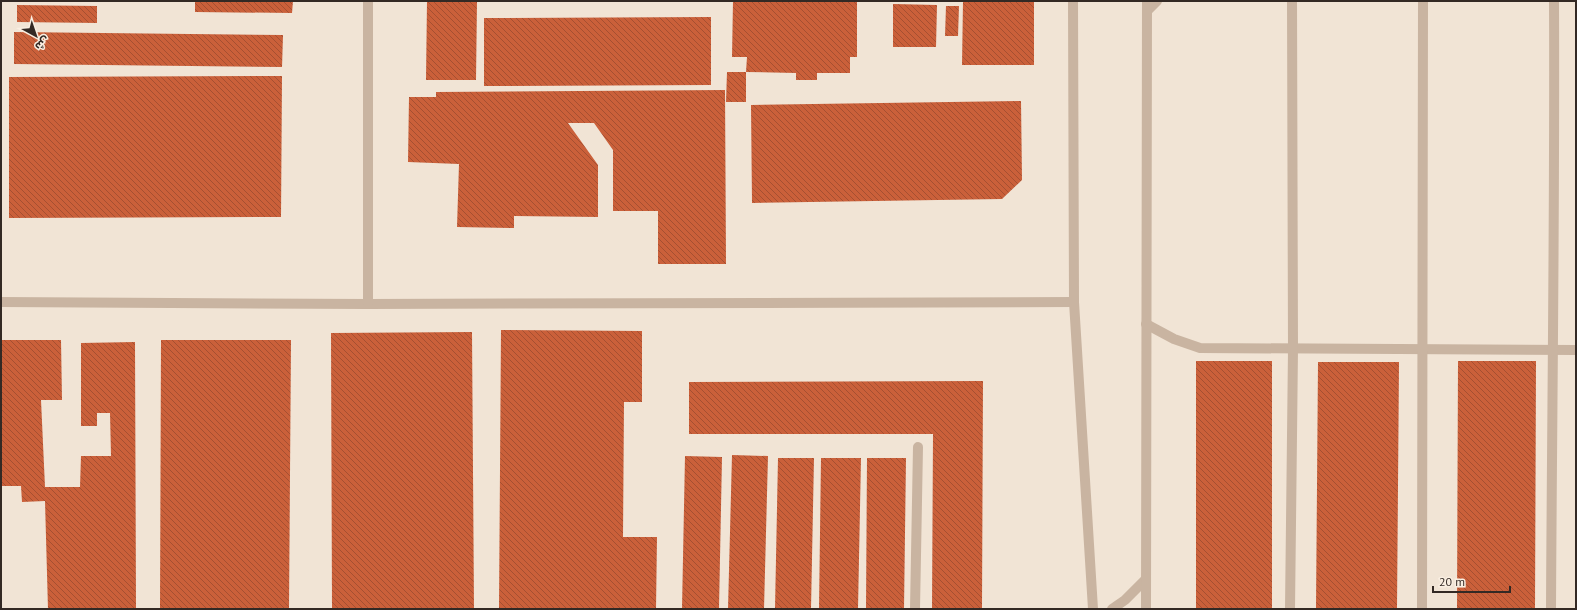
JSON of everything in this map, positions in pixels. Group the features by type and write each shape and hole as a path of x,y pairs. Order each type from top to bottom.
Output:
{"street":[{"path":"368,1 368,304"},
{"path":"1073,1 1074,302 1093,609"},
{"path":"1146,609 1148,6 1157,1"},
{"path":"1290,609 1293,348 1292,1"},
{"path":"1422,609 1423,1"},
{"path":"1551,609 1552,350 1555,161 1554,1"},
{"path":"1,302 368,304 1074,302"},
{"path":"1146,324 1174,339 1200,348 1576,350"},
{"path":"915,609 918,447"},
{"path":"1112,609 1125,600 1146,579"}],"building":[{"path":"195,1 293,1 292,13 195,12"},
{"path":"427,1 477,1 476,80 426,80"},
{"path":"733,1 857,1 857,57 850,57 850,73 817,73 817,80 796,80 796,73 746,72 747,57 732,57"},
{"path":"963,1 1034,1 1034,65 962,65"},
{"path":"893,4 937,5 936,47 893,47"},
{"path":"17,5 97,6 97,23 17,22"},
{"path":"946,6 959,6 958,36 945,36"},
{"path":"711,17 711,85 484,86 484,18"},
{"path":"14,32 283,35 282,67 14,64"},
{"path":"727,72 746,72 746,102 726,102"},
{"path":"282,76 281,217 9,218 9,77"},
{"path":"725,90 726,264 658,264 658,211 613,211 613,150 594,123 568,123 598,165 598,217 514,216 514,228 457,227 459,164 408,162 409,97 436,97 436,92"},
{"path":"1021,101 1022,180 1002,199 752,203 751,105"},
{"path":"501,330 642,331 642,402 624,402 623,537 657,537 656,609 499,609"},
{"path":"472,332 474,609 332,609 331,333"},
{"path":"1,340 61,340 62,400 41,400 45,487 80,487 81,456 111,456 110,413 97,413 97,426 81,426 81,343 135,342 136,609 48,609 45,501 22,502 21,486 1,486"},
{"path":"161,340 291,340 289,609 160,609"},
{"path":"1196,361 1272,361 1272,609 1196,609"},
{"path":"1458,361 1536,361 1535,609 1457,609"},
{"path":"1318,362 1399,362 1397,609 1316,609"},
{"path":"983,381 982,609 932,609 933,434 689,434 689,382"},
{"path":"732,455 768,456 764,609 728,609"},
{"path":"685,456 722,457 719,609 682,609"},
{"path":"778,458 814,458 811,609 775,609"},
{"path":"821,458 861,458 858,609 819,609"},
{"path":"867,458 906,458 904,609 866,609"}]}
